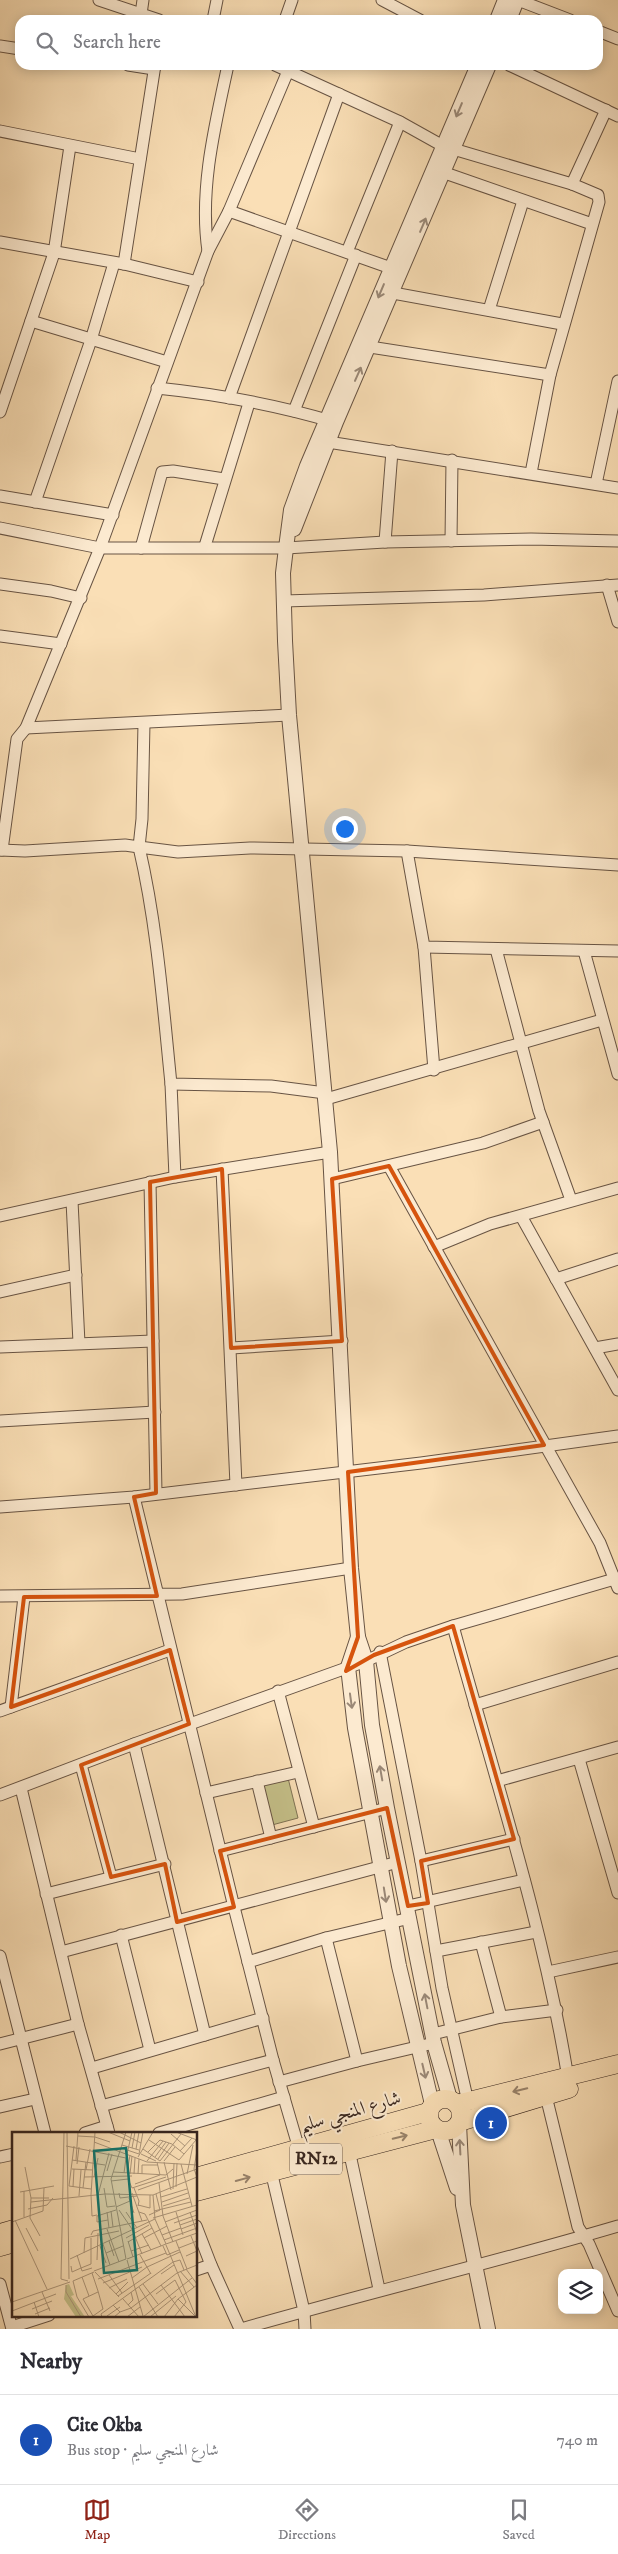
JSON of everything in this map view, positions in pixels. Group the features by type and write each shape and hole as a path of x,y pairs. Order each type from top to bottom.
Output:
{"main road":[{"name":"RN12","path":"459,2110 618,2064"},
{"name":"RN12","path":"430,2108 437,2100 459,2110 546,2096 618,2074"},
{"path":"430,2108 431,2124 437,2130"},
{"name":"شارع المنجي سليم","path":"198,2176 300,2148 430,2108"},
{"name":"RN12","path":"437,2130 451,2130 459,2110"},
{"name":"شارع المنجي سليم","path":"198,2191 349,2150 437,2130"}],"street":[{"path":"99,0 144,15"},
{"path":"141,14 144,0"},
{"path":"214,15 217,0"},
{"path":"286,15 292,0"},
{"path":"382,0 410,15"},
{"path":"499,15 506,0"},
{"path":"511,15 518,0 557,15"},
{"path":"603,33 618,39"},
{"path":"0,46 15,48"},
{"path":"35,502 119,264 140,159 154,70"},
{"path":"208,251 205,216 209,173 216,121 227,70"},
{"path":"459,2110 434,2038 372,1725 366,1660 358,1637 351,1568 342,1341 332,1179 326,1096 289,715 284,601 286,548 294,500 331,421 370,347 445,173 449,148 476,70"},
{"path":"286,548 328,442 331,421 391,268 488,70"},
{"path":"520,70 618,116"},
{"path":"530,473 562,324 599,202 598,195 572,184 449,148 400,122 288,71 229,211 208,251 157,388 140,443 81,598 26,728 20,734 14,749 1,850 25,851 124,844 178,852 236,849 407,851 618,865"},
{"path":"229,398 339,94"},
{"path":"572,184 606,110"},
{"path":"294,411 400,122"},
{"path":"0,131 140,159"},
{"path":"0,412 54,253 70,146"},
{"path":"445,173 592,224"},
{"path":"489,310 523,201"},
{"path":"229,211 391,268"},
{"path":"0,242 119,264 198,282"},
{"path":"393,293 562,324"},
{"path":"31,321 167,362"},
{"path":"370,347 550,374"},
{"path":"596,484 618,381"},
{"path":"157,388 229,398 294,411 331,421"},
{"path":"205,546 224,479 250,403"},
{"path":"328,442 392,450 618,488"},
{"path":"385,542 392,450"},
{"path":"451,541 452,460"},
{"path":"141,548 162,472 173,470 224,479"},
{"path":"0,496 112,515"},
{"path":"0,528 100,548 205,546 286,548 385,542 556,538 618,542"},
{"path":"0,584 51,591 81,598"},
{"path":"284,601 484,595 613,585 618,622"},
{"path":"0,636 61,644"},
{"path":"26,728 289,715"},
{"path":"144,723 142,810 139,847 148,886 154,928 171,1084 175,1177"},
{"path":"407,851 424,947 434,1070"},
{"path":"424,947 618,951"},
{"path":"496,949 523,1045 533,1091 571,1200"},
{"path":"584,951 618,1074"},
{"path":"171,1084 271,1086 326,1096 434,1070 602,1020"},
{"path":"332,1179 483,1143 543,1122"},
{"path":"0,1216 175,1177 330,1152"},
{"path":"0,1795 278,1691 348,1667 380,1652 453,1626 617,1582 600,1544 389,1166"},
{"path":"222,1169 236,1485"},
{"path":"150,1182 156,1493"},
{"path":"434,1247 490,1224 618,1188"},
{"path":"72,1201 79,1343"},
{"path":"521,1216 618,1390"},
{"path":"556,1279 618,1259"},
{"path":"0,1292 76,1275"},
{"path":"0,1347 153,1341"},
{"path":"231,1348 342,1341"},
{"path":"595,1348 618,1344"},
{"path":"0,1421 155,1412"},
{"path":"0,1507 134,1497 348,1472 618,1436"},
{"path":"134,1497 248,1962 279,2082 300,2148"},
{"path":"0,1596 157,1596 203,1592 351,1568"},
{"path":"12,1707 24,1597"},
{"path":"453,1626 514,1839 536,1932 548,1972 557,2010 568,2078"},
{"path":"358,1637 348,1667 354,1728 391,1922 430,2108"},
{"path":"0,1711 170,1650"},
{"path":"380,1652 421,1861 451,2029 459,2110 463,2205 474,2268 488,2329"},
{"path":"475,1705 618,1662"},
{"path":"278,1691 314,1827"},
{"path":"134,1744 206,2035"},
{"path":"497,1781 618,1747"},
{"path":"579,1759 618,1893"},
{"path":"81,1765 111,1877"},
{"path":"206,1793 298,1772"},
{"path":"257,1781 271,1838"},
{"path":"20,1788 78,2024 108,2129 91,2132"},
{"path":"220,1851 387,1808"},
{"path":"421,1861 514,1839"},
{"path":"61,1952 398,1862"},
{"path":"46,1894 164,1864"},
{"path":"248,1962 326,1938 391,1922 428,1904 524,1880"},
{"path":"436,1951 536,1932"},
{"path":"121,1935 150,2050"},
{"path":"326,1938 357,2061"},
{"path":"481,1942 501,2017"},
{"path":"0,1956 45,2132"},
{"path":"548,1972 618,1957"},
{"path":"279,2082 418,2047 451,2029 501,2017 557,2010"},
{"path":"92,2068 263,2018"},
{"path":"0,2044 78,2024"},
{"path":"101,2106 273,2060"},
{"path":"162,2132 284,2096"},
{"path":"546,2096 578,2227 582,2237 589,2244 618,2311"},
{"path":"0,2107 35,2099"},
{"path":"437,2130 463,2205"},
{"path":"349,2150 379,2289"},
{"path":"271,2171 304,2311 305,2329"},
{"path":"198,2231 211,2265 241,2329 379,2289 474,2268 618,2226"},
{"path":"198,2269 211,2265"},
{"path":"0,2284 12,2328 47,2316"}],"highlighted area":[{"path":"389,1166 544,1445 348,1472 358,1637 346,1671 374,1655 453,1626 514,1839 421,1861 428,1903 408,1906 387,1808 220,1851 234,1907 177,1922 165,1864 111,1877 81,1765 189,1724 170,1650 11,1707 24,1597 157,1596 134,1497 156,1493 150,1182 222,1169 231,1348 342,1341 332,1179"}],"shaded area":[{"path":"288,1778 298,1818 272,1825 262,1785"}],"place":[{"name":"Cite Okba","path":"491,2123"}]}
